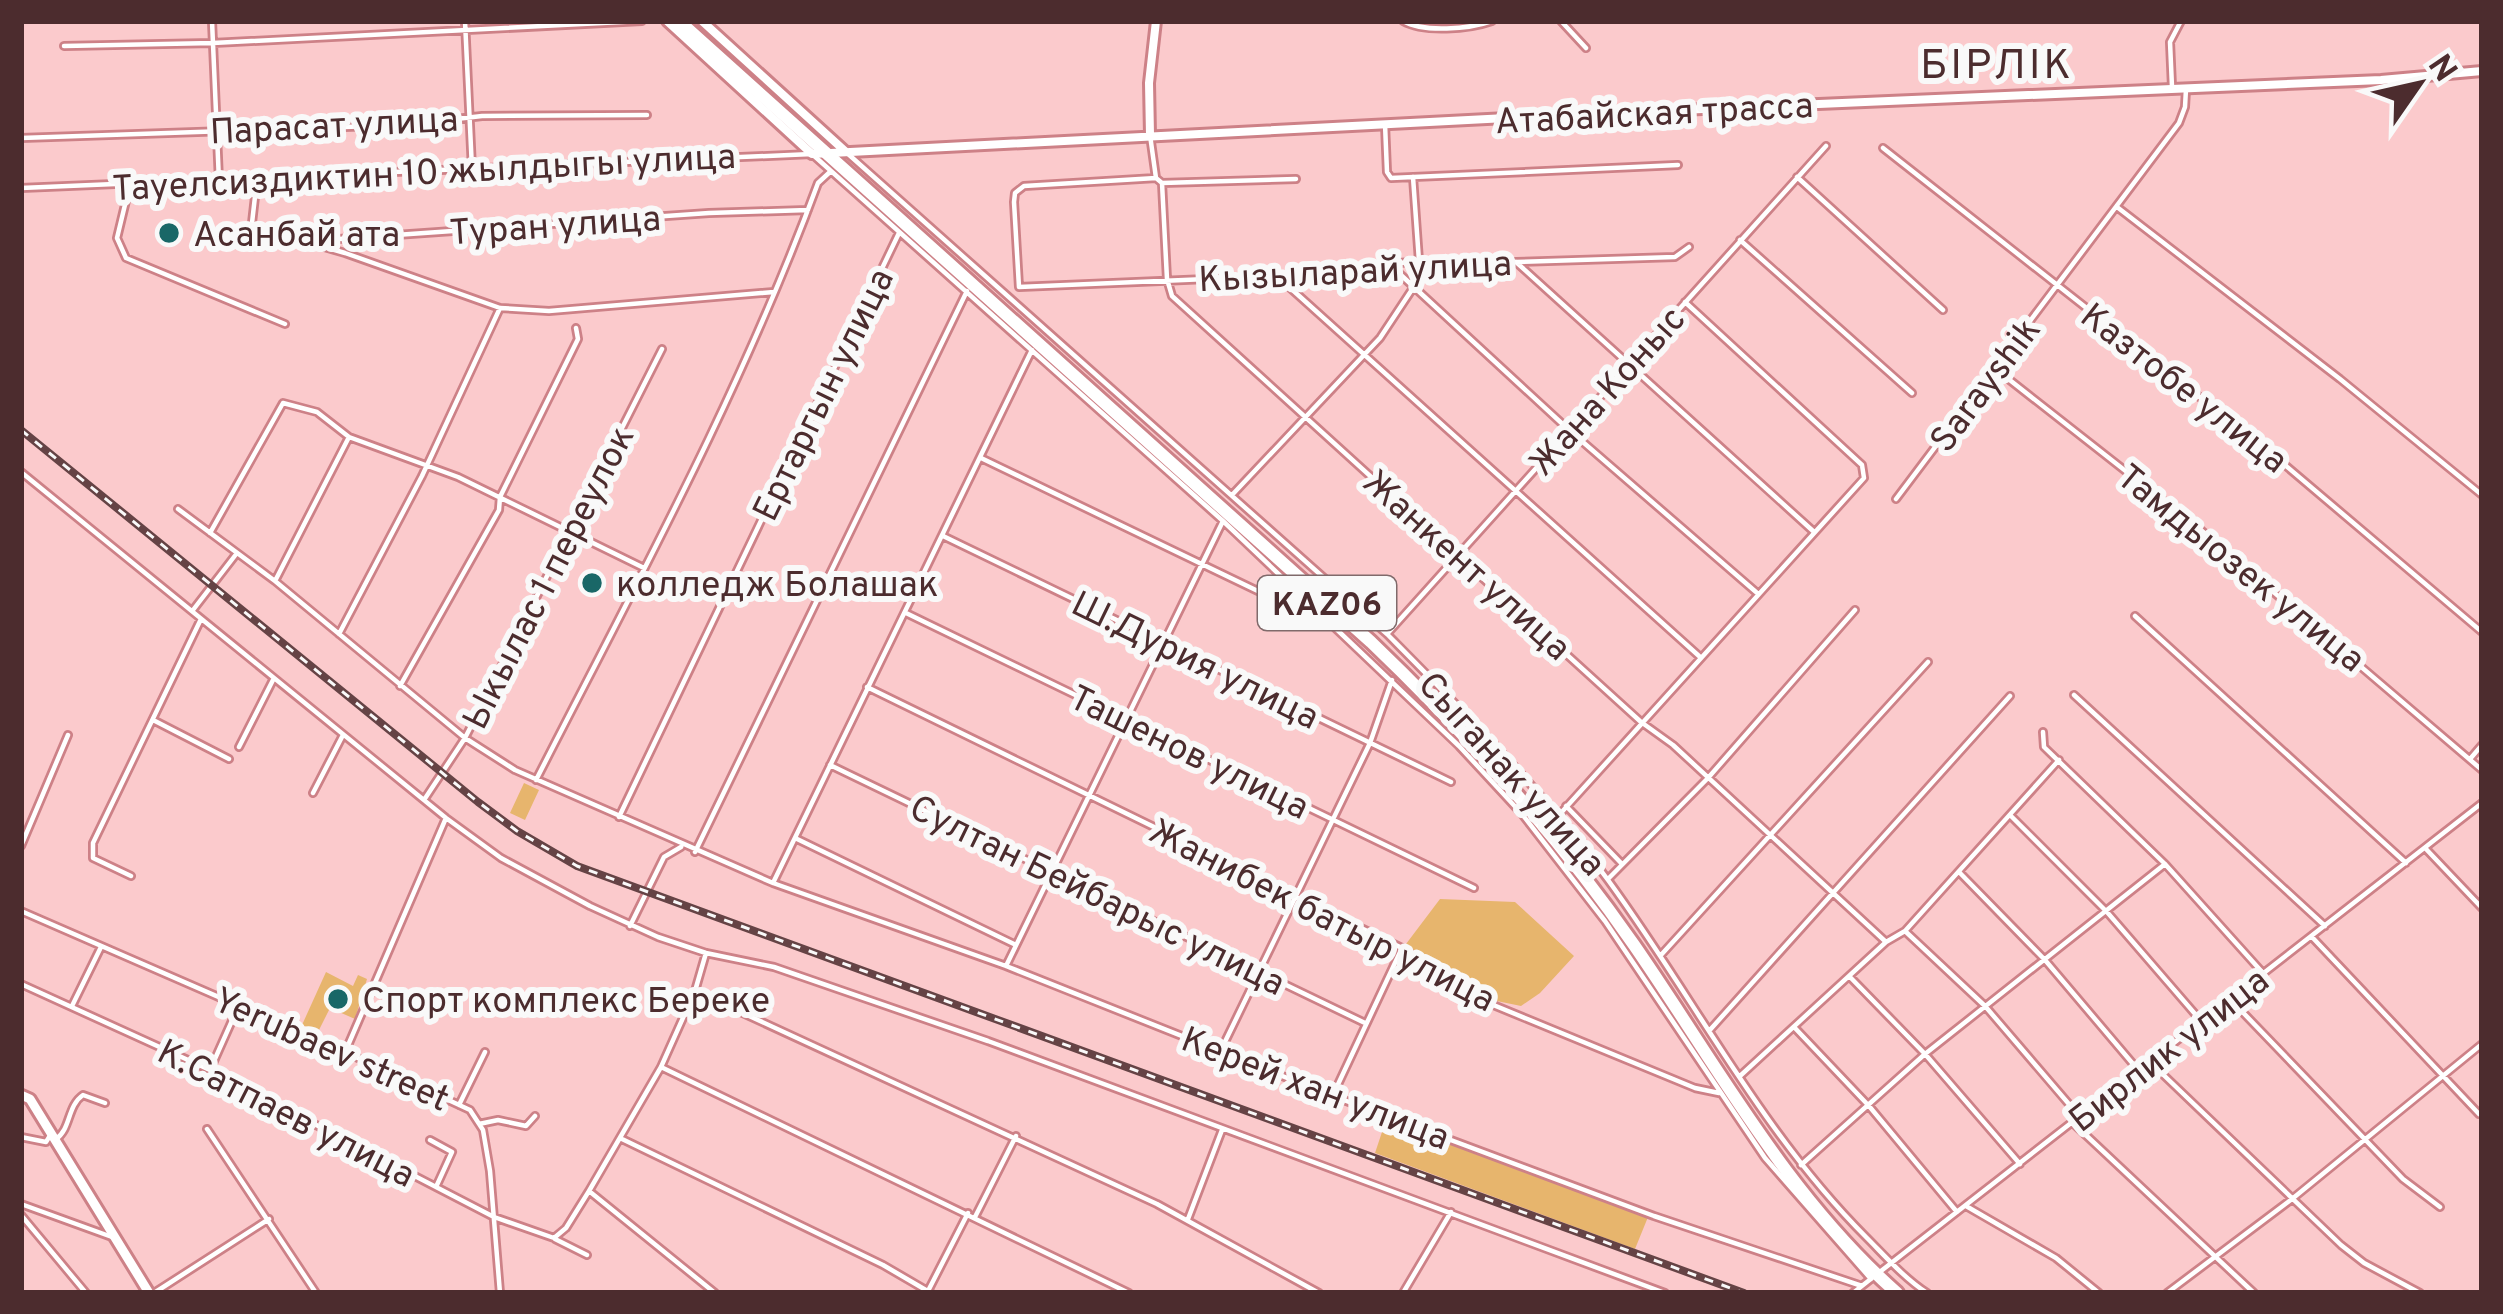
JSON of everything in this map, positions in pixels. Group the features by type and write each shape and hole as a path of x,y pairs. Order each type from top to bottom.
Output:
{"highway":[{"name":"KАZ06","path":"679,21 1371,642 1463,733 1594,889 1808,1200 1908,1293"},
{"name":"KАZ06","path":"691,21 831,154"},
{"name":"KАZ06","path":"1881,1272 1897,1293"}],"main road":[{"path":"667,21 831,154"},
{"path":"702,21 831,154"},
{"path":"1150,135 1156,21"},
{"name":"Атабайская трасса","path":"831,154 2482,71"},
{"path":"21,1095 31,1100 151,1293"}],"street":[{"path":"212,21 219,181"},
{"path":"465,21 472,169"},
{"path":"64,46 213,44 642,21"},
{"path":"1403,21 1410,26 1437,27 1492,21"},
{"path":"1561,21 1586,48"},
{"path":"2172,88 2170,42 2181,21"},
{"name":"Sarayshik","path":"1896,499 2180,123 2186,89"},
{"name":"Парасат улица","path":"21,138 647,115"},
{"path":"1385,124 1391,178 1678,165"},
{"path":"1150,135 1159,180 1167,279"},
{"name":"Жана Коныс","path":"1387,634 1826,146"},
{"name":"Казтобе улица","path":"1882,148 2272,454 2482,632"},
{"path":"536,780 741,370 818,183 831,171 831,154"},
{"name":"Тауелсиздиктин 10 жылдыгы улица","path":"21,188 831,154"},
{"name":"Сыганак улица","path":"831,154 1232,495 1387,634 1470,718 1558,815 1608,880 1739,1077 1881,1272"},
{"path":"831,171 1223,521 1392,680 1506,796 1615,934 1719,1093 1802,1203 1881,1272 1927,1293"},
{"path":"1232,495 1364,354 1413,288 1419,261 1413,177"},
{"path":"1797,177 1943,310"},
{"path":"257,179 252,223 500,308 549,311 774,292"},
{"path":"1159,180 1296,179"},
{"name":"Кызыларай улица","path":"1159,180 1024,186 1015,193 1019,287 1277,276 1419,261 1675,257 1689,248"},
{"path":"130,184 117,238 126,257 285,325"},
{"path":"2117,207 2341,379 2482,495"},
{"name":"Туран улица","path":"303,242 709,213 808,211"},
{"name":"Ертаргын улица","path":"619,817 900,231"},
{"path":"1740,240 1912,393"},
{"path":"1516,262 1813,532"},
{"path":"1389,264 1569,430 1757,593"},
{"path":"1277,276 1699,656"},
{"name":"Жанкент улица","path":"1167,279 1172,296 1886,942"},
{"path":"695,851 967,291"},
{"path":"1558,815 1864,478 1864,468 1685,302"},
{"path":"339,634 427,465 500,308"},
{"path":"400,686 499,510 500,497 578,339 576,328"},
{"name":"Ыкылас 1 переулок","path":"424,800 465,738 662,349"},
{"path":"773,883 1032,350"},
{"name":"Тамдыозек улица","path":"1996,370 2202,531 2482,770"},
{"path":"210,533 281,403 317,412 349,437 500,497 644,568"},
{"path":"275,581 349,437"},
{"path":"981,458 1275,598 1285,599 1297,590"},
{"path":"21,472 446,818 501,857 631,926 706,953 774,967 988,1042 1665,1293"},
{"name":"Керей хан улица","path":"178,509 275,581 465,738 536,780 773,883 1006,966 1654,1216 1862,1286"},
{"path":"1006,966 1223,521"},
{"name":"Ш.Дурия улица","path":"942,535 1451,782"},
{"path":"191,611 237,553"},
{"path":"1608,880 1708,778 1856,610"},
{"name":"Ташенов улица","path":"907,614 1474,888"},
{"path":"2135,616 2406,864"},
{"path":"131,876 93,858 93,843 200,620"},
{"path":"1661,956 1928,662"},
{"path":"239,747 273,680"},
{"path":"1221,1051 1370,743 1392,680"},
{"name":"Жанибек батыр улица","path":"868,687 1402,948 1464,994 1695,1088 1719,1093"},
{"path":"2074,695 2325,926"},
{"path":"1709,1031 2010,696"},
{"path":"155,721 229,759"},
{"path":"2043,732 2042,743 2165,865 2264,974"},
{"path":"21,846 68,735"},
{"path":"313,793 343,735"},
{"path":"2470,759 2482,745"},
{"path":"1739,1077 1886,942 1905,931 2059,760"},
{"name":"Султан Бейбарыс улица","path":"830,765 1365,1023"},
{"name":"Бирлик улица","path":"1853,1293 2482,803"},
{"path":"1566,806 1623,865"},
{"path":"2011,816 2107,912 2203,1022"},
{"path":"346,1052 446,818"},
{"path":"795,838 1016,945"},
{"path":"631,926 664,857 682,847"},
{"path":"2426,849 2482,908"},
{"path":"1801,1165 1925,1054 2165,865"},
{"path":"1960,872 2045,960 2139,1071"},
{"name":"Yerubaev street","path":"21,911 470,1110 479,1124 490,1171 500,1293"},
{"path":"1905,931 1985,1006 2080,1117"},
{"path":"2312,937 2479,1114"},
{"path":"72,1006 101,946"},
{"path":"1333,1096 1402,948"},
{"path":"554,1238 566,1228 661,1067 695,991 706,953"},
{"path":"1850,977 1925,1054 2020,1164"},
{"name":"К.Сатпаев улица","path":"21,984 210,1070 494,1217 587,1255"},
{"path":"695,991 1188,1219 1319,1293"},
{"path":"2231,1000 2403,1179 2440,1207"},
{"path":"210,1070 239,1005"},
{"path":"1794,1028 1869,1106 1958,1213"},
{"path":"2167,1293 2293,1199 2482,1044"},
{"path":"459,1106 485,1052"},
{"path":"2150,1062 2364,1262 2420,1293"},
{"path":"661,1067 1129,1293"},
{"path":"21,1138 46,1142 62,1136 76,1099 83,1095 105,1103"},
{"path":"479,1124 498,1120 526,1126 535,1116"},
{"path":"2073,1123 2254,1293"},
{"path":"207,1129 316,1293"},
{"path":"1188,1219 1222,1130"},
{"path":"622,1138 929,1292 1016,1136"},
{"path":"430,1140 452,1152 436,1187"},
{"path":"589,1191 715,1293"},
{"path":"21,1204 115,1238"},
{"path":"1966,1206 2056,1258 2099,1293"},
{"path":"1403,1293 1451,1212"},
{"path":"21,1215 86,1293"},
{"path":"151,1293 269,1219"}],"shaded area":[{"path":"524,783 539,790 525,820 510,813"},
{"path":"1440,899 1515,902 1574,956 1521,1006 1454,985 1406,944"},
{"name":"Спорт комплекс Береке","path":"326,972 353,986 358,975 367,979 355,1019 330,1008 318,1032 302,1025"},
{"path":"1387,1117 1648,1217 1635,1249 1375,1153"}],"railway":[{"path":"21,430 478,802 577,866 1744,1293"}],"place":[{"name":"Асанбай ата","path":"169,233"},
{"name":"колледж Болашак","path":"592,583"},
{"name":"Спорт комплекс Береке","path":"338,999"}],"district":[{"name":"БІРЛІК","path":"1997,63"}]}
